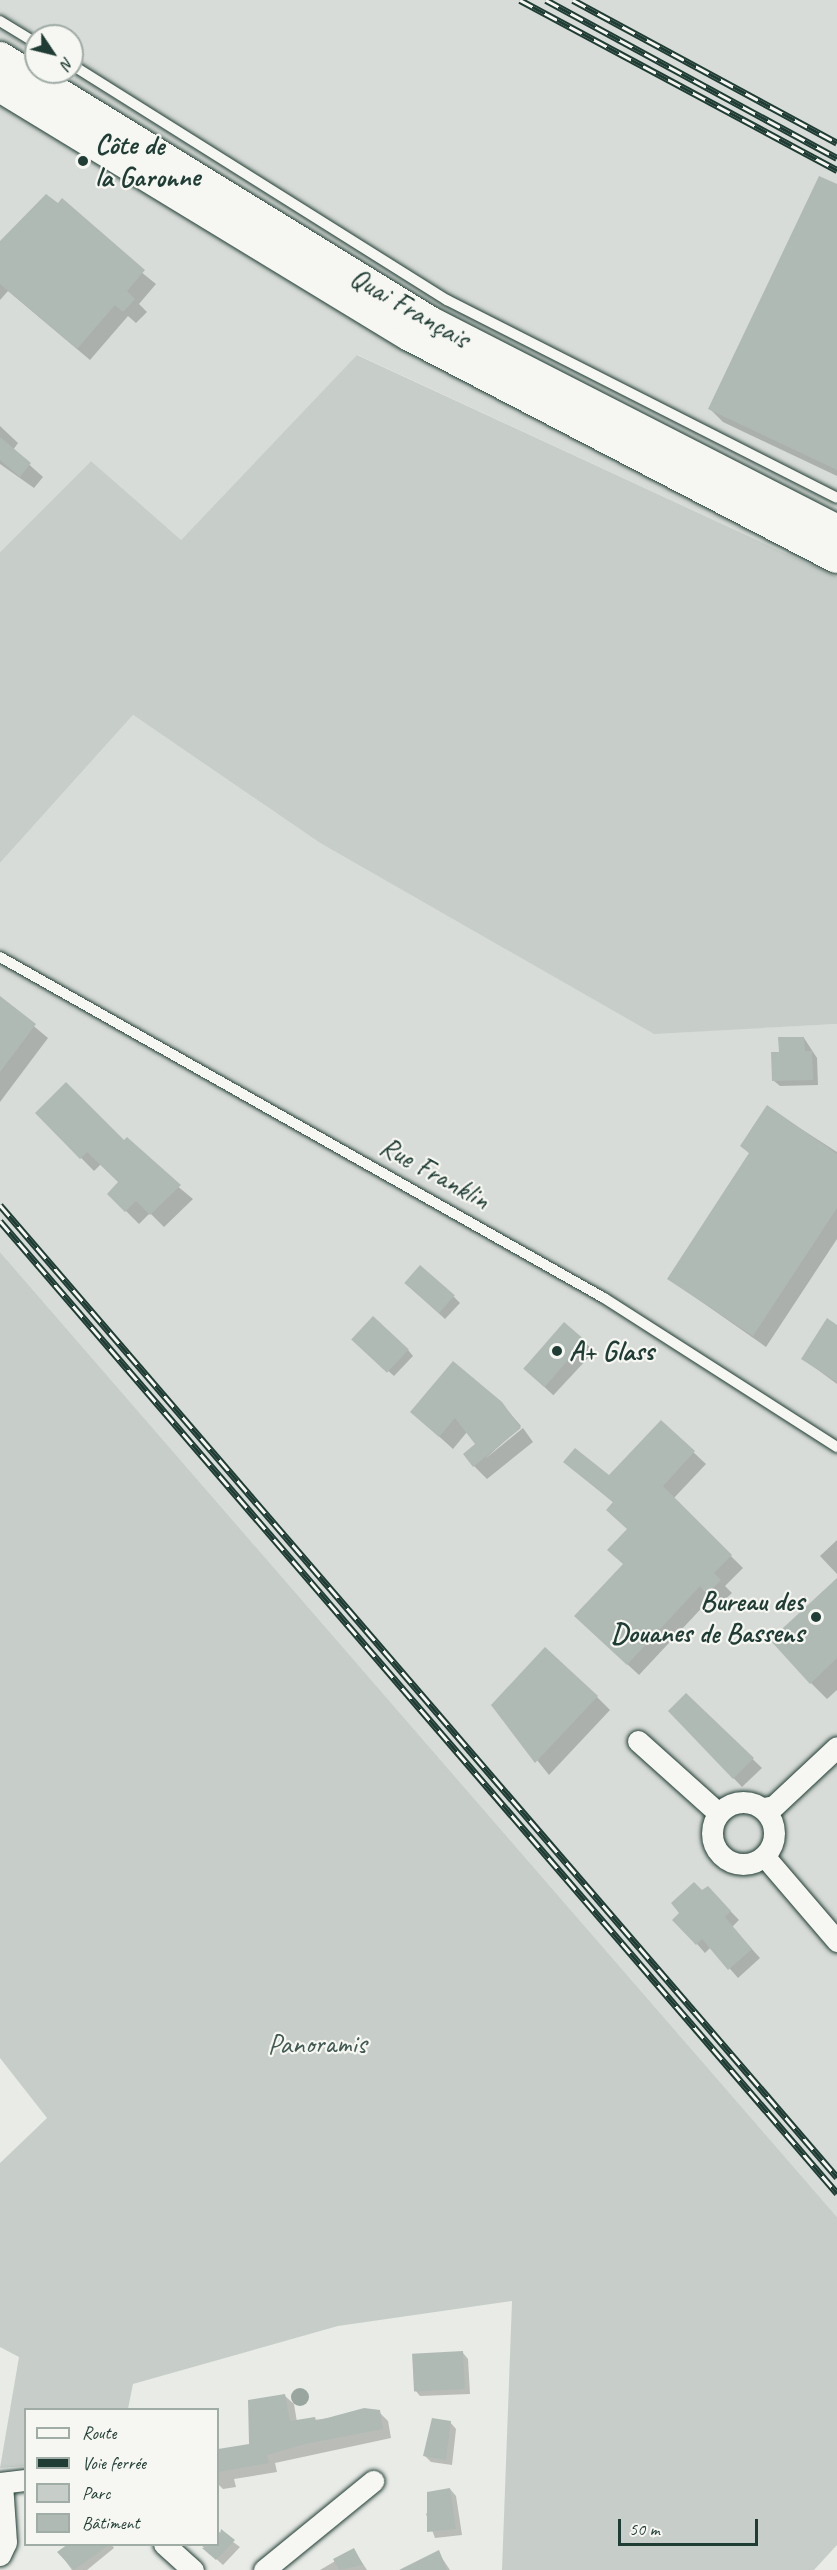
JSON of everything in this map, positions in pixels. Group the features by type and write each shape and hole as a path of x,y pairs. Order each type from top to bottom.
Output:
{"main road":[{"name":"Quai Français","path":"0,57 431,322 837,530"},
{"name":"Quai Français","path":"0,87 447,357 837,558"}],"street":[{"path":"638,1741 717,1812"},
{"path":"765,1857 742,1865 716,1852 710,1831 717,1812 743,1800 764,1808 774,1806 837,1747"},
{"path":"764,1808 775,1827 765,1857"},
{"path":"765,1857 837,1941"},
{"path":"0,2555 6,2542 1,2483 24,2480"},
{"path":"264,2570 373,2481"},
{"path":"166,2546 193,2570"}],"lane":[{"path":"0,21 24,36"},
{"path":"84,73 447,300 837,498"},
{"name":"Rue Franklin","path":"0,957 604,1298 837,1447"}],"shaded area":[{"path":"0,0 837,0 837,577 358,355 180,541 91,461 0,552"},
{"path":"133,715 320,843 653,1033 837,1024 837,2217 0,1252 0,863"},
{"path":"300,2388 306,2391 309,2397 306,2403 300,2406 294,2403 291,2397 294,2391"}],"green space":[{"path":"357,355 837,577 837,1024 654,1034 320,843 133,715 0,863 0,552 91,461 181,540"},
{"name":"Panoramis","path":"0,1252 837,2217 837,2545 814,2570 502,2570 512,2301 338,2326 133,2384 128,2408 24,2408 24,2466 0,2468 19,2357 0,2347 0,2163 47,2118 0,2058"}],"building":[{"path":"819,176 837,184 837,470 708,409"},
{"path":"46,194 58,203 62,198 145,270 127,291 135,299 123,312 115,305 77,349 0,284 0,241"},
{"path":"0,437 31,463 20,477 0,460"},
{"path":"0,996 36,1024 0,1072"},
{"path":"778,1037 804,1037 805,1051 812,1051 813,1080 772,1081 771,1052 779,1052"},
{"path":"66,1082 124,1140 127,1137 181,1185 150,1215 136,1201 125,1212 107,1194 118,1182 87,1152 80,1159 35,1113"},
{"path":"767,1105 837,1154 837,1208 753,1336 667,1279 749,1153 740,1146"},
{"path":"420,1265 455,1295 439,1313 404,1283"},
{"path":"373,1316 409,1349 387,1373 351,1339"},
{"path":"827,1318 837,1325 837,1382 801,1359"},
{"path":"564,1322 585,1340 544,1387 523,1369"},
{"path":"453,1361 502,1402 521,1428 473,1467 463,1454 475,1444 455,1418 439,1437 410,1412"},
{"path":"661,1420 695,1451 663,1486 732,1555 714,1573 721,1580 707,1594 700,1586 627,1665 574,1616 623,1564 607,1550 627,1529 606,1510 613,1502 563,1462 575,1448 609,1475"},
{"name":"Bureau des Douanes de Bassens","path":"837,1578 837,1658 810,1684 770,1640"},
{"path":"545,1647 598,1696 535,1763 491,1705"},
{"path":"686,1693 754,1758 733,1779 668,1711"},
{"path":"694,1882 702,1890 708,1886 731,1911 725,1917 752,1949 728,1970 702,1939 696,1945 672,1920 679,1913 671,1903"},
{"path":"463,2351 465,2389 414,2392 412,2354"},
{"path":"285,2394 290,2421 315,2417 316,2421 364,2408 380,2410 383,2429 305,2444 267,2455 269,2463 219,2472 219,2449 249,2444 248,2400"},
{"path":"432,2418 451,2421 446,2460 423,2456"},
{"path":"450,2488 456,2529 427,2532 427,2492"},
{"path":"221,2529 235,2540 216,2560 202,2548 219,2546"},
{"path":"65,2546 107,2546 74,2570 57,2552"},
{"path":"354,2548 363,2565 339,2570 333,2559"},
{"path":"439,2550 447,2570 399,2570"}],"railway":[{"path":"520,0 837,170"},
{"path":"546,0 837,158"},
{"path":"573,0 837,143"},
{"path":"0,1205 837,2177"},
{"path":"0,1221 837,2193"}],"place":[{"name":"Côte de la Garonne","path":"83,161"},
{"name":"A+ Glass","path":"557,1351"},
{"name":"Bureau des Douanes de Bassens","path":"816,1617"}]}
